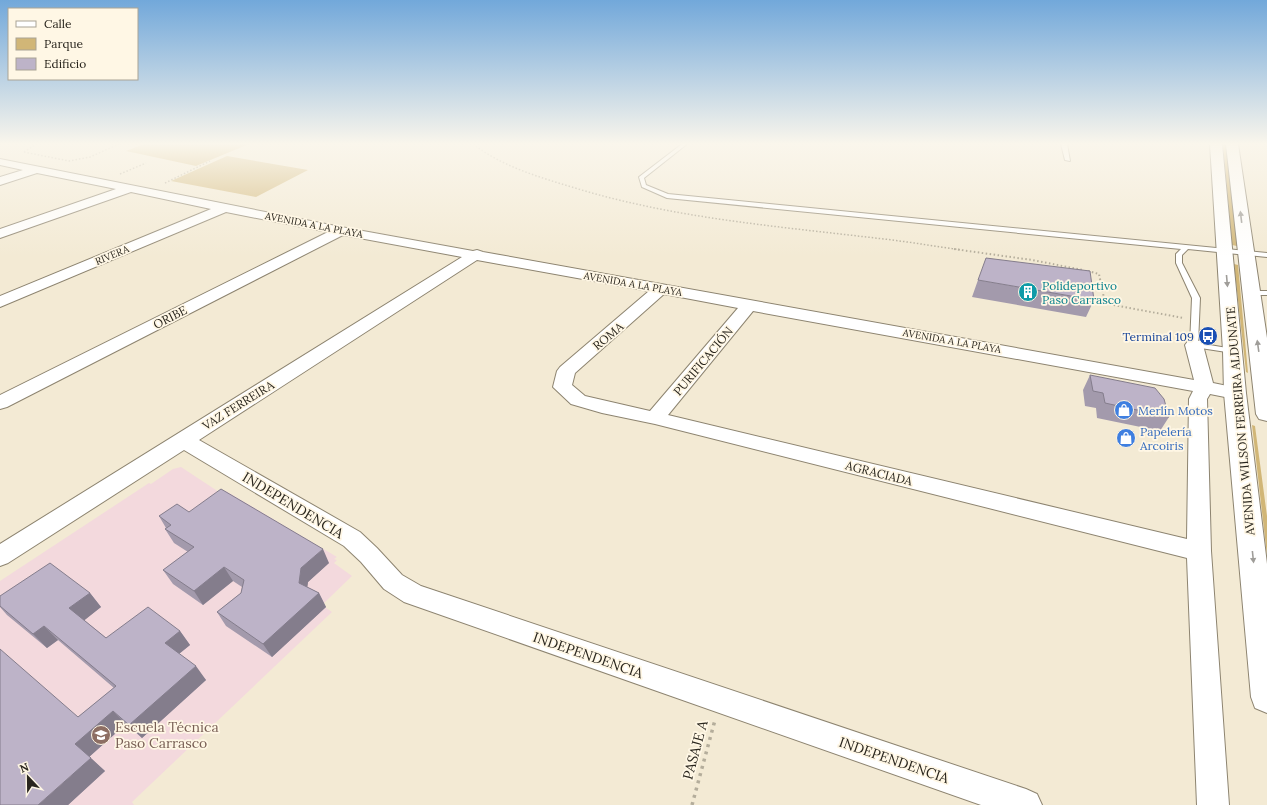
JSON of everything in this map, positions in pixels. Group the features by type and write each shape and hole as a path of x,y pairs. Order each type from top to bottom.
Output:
{"main road":[{"name":"AVENIDA WILSON FERREIRA ALDUNATE","path":"1219,182 1233,351 1235,393 1267,697"},
{"name":"AVENIDA WILSON FERREIRA ALDUNATE","path":"1237,182 1246,252 1259,293 1266,404"},
{"name":"AVENIDA A LA PLAYA","path":"1235,393 1266,404"}],"street":[{"name":"AVENIDA A LA PLAYA","path":"101,182 341,231 477,254 661,289 1235,393"},
{"path":"0,234 131,188"},
{"name":"RIVERA","path":"0,302 224,208"},
{"name":"ORIBE","path":"0,403 341,231"},
{"name":"VAZ FERREIRA","path":"0,556 477,254"},
{"name":"ROMA","path":"562,387 566,371 661,289"},
{"name":"PURIFICACIÓN","path":"655,418 750,304"},
{"path":"1194,345 1205,387 1198,399 1199,551 1213,805"},
{"name":"AGRACIADA","path":"562,387 578,400 602,407 655,418 1199,551"},
{"name":"INDEPENDENCIA","path":"183,440 352,539 369,555 393,582 412,594 1026,805"}],"lane":[{"path":"642,182 644,186 667,196 1267,255"},
{"path":"1187,246 1179,254 1179,263 1196,298 1194,345 1233,351"}],"path":[{"path":"147,191 160,187 166,182"},
{"path":"554,182 595,196 653,209 729,222 879,238 1045,262 1099,274 1106,303"},
{"path":"1041,268 1045,262"},
{"path":"1098,302 1154,311 1196,320"},
{"name":"PASAJE A","path":"692,805 720,701"}],"shaded area":[{"name":"Escuela Técnica Paso Carrasco","path":"181,467 222,494 226,491 337,557 334,559 337,560 334,563 352,576 322,605 332,612 132,802 134,805 0,805 0,581 149,483 151,484 173,469"}],"green space":[{"path":"174,182 286,182 256,197"},
{"path":"1226,182 1230,182 1237,246 1232,245"},
{"path":"1234,264 1238,265 1248,373 1246,372"},
{"path":"1252,425 1255,426 1267,516 1267,555"}],"building":[{"path":"986,258 1090,271 1094,300 978,280"},
{"path":"1090,375 1155,388 1164,399 1169,417 1105,403 1103,393 1093,391"},
{"path":"221,489 323,549 301,568 299,583 319,593 263,644 217,612 241,593 244,580 224,567 194,591 163,570 194,547 165,529 171,525 159,516 177,504 189,512"},
{"path":"50,563 90,593 69,608 106,638 148,607 180,631 165,643 196,666 129,725 113,711 75,744 91,758 38,805 0,805 0,649 78,717 116,686 44,626 33,634 0,606 0,596"}],"place":[{"name":"Polideportivo Paso Carrasco","path":"1028,292"},
{"name":"Terminal 109","path":"1208,336"},
{"name":"Merlín Motos","path":"1124,410"},
{"name":"Papelería Arcoiris","path":"1126,438"},
{"name":"Escuela Técnica Paso Carrasco","path":"101,735"}]}
